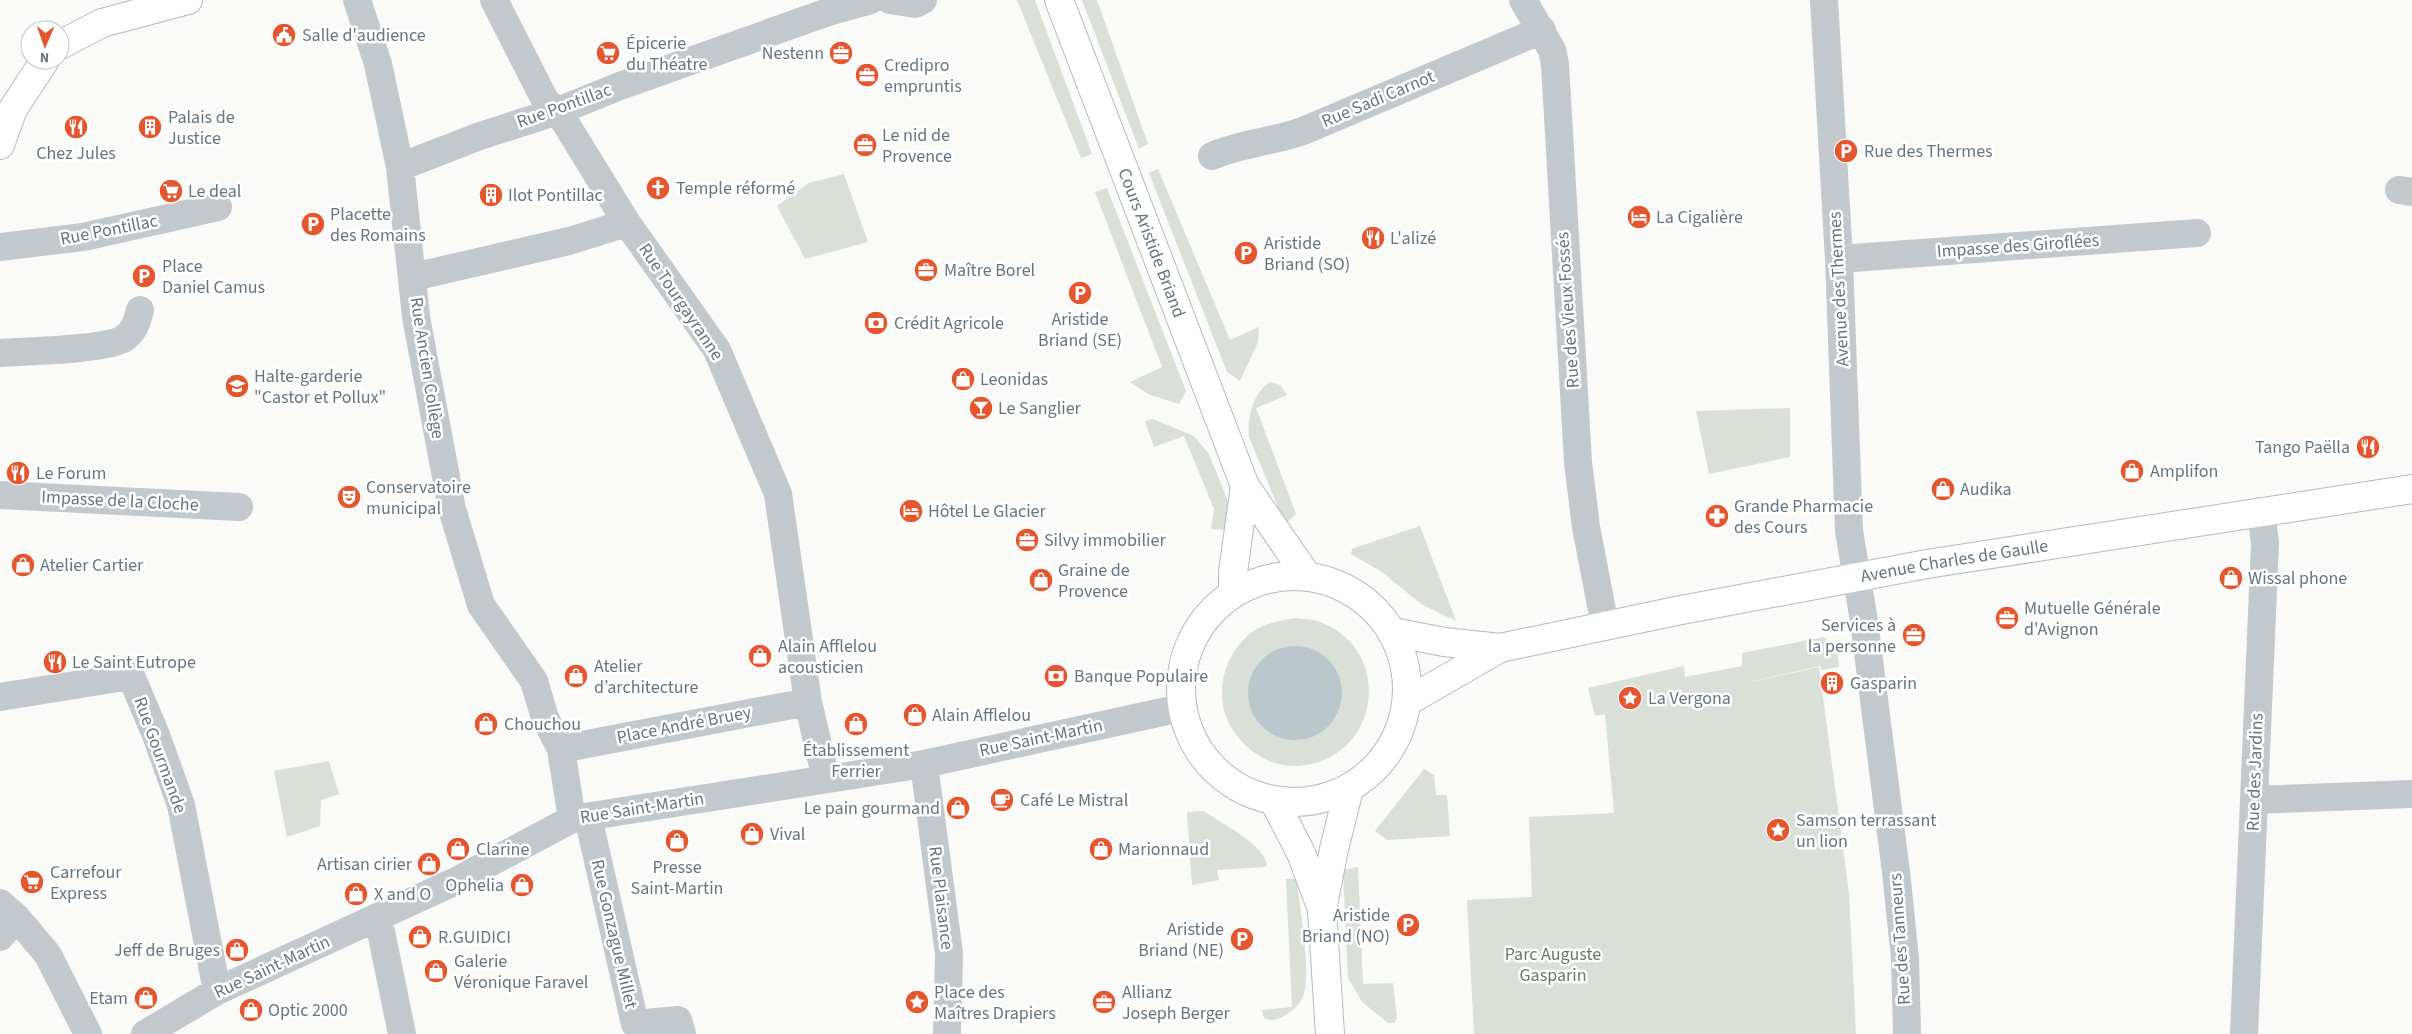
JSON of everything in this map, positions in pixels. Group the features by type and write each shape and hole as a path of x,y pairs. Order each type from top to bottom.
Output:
{"main road":[{"path":"70,40 102,23 188,0"},
{"name":"Cours Aristide Briand","path":"1059,0 1245,486 1307,576"},
{"path":"0,145 13,110 38,70"},
{"name":"Cours Aristide Briand","path":"1233,593 1233,572 1245,486"},
{"name":"Avenue Charles de Gaulle","path":"1392,632 1444,642 1500,648 1857,577 2412,488"},
{"path":"1307,576 1341,586 1370,604 1392,632 1406,665 1408,701 1398,736 1378,766 1349,789 1325,799 1300,802 1274,801 1250,793 1235,785 1209,764 1194,744 1182,708 1184,663 1194,636 1210,612 1233,593 1268,578 1307,576"},
{"name":"Avenue Charles de Gaulle","path":"1408,701 1500,648"},
{"path":"1330,1034 1322,910 1334,849 1349,789"},
{"path":"1274,801 1301,853 1322,910"}],"street":[{"name":"Rue Ancien Collège","path":"357,0 378,64 400,167 416,317 452,510 481,605 534,681 545,718 561,749"},
{"name":"Rue Tourgayranne","path":"494,0 546,102 558,111 627,223 717,350 778,494 808,702"},
{"name":"Rue Pontillac","path":"400,167 480,136 558,111 620,86 819,15 872,0"},
{"path":"890,0 915,4 923,0"},
{"name":"Rue des Vieux Fossés","path":"1523,0 1552,50 1554,64 1578,462 1586,527 1605,626"},
{"name":"Avenue des Thermes","path":"1824,0 1839,259 1849,531 1857,577"},
{"name":"Rue Sadi Carnot","path":"1212,156 1232,147 1303,131 1542,30"},
{"name":"Rue Pontillac","path":"0,247 83,237 205,210"},
{"path":"413,277 569,240 627,223"},
{"name":"Impasse des Giroflées","path":"1839,259 2197,233"},
{"path":"0,353 89,346 122,340 136,325 140,310"},
{"name":"Impasse de la Cloche","path":"0,495 239,507"},
{"name":"Rue des Jardins","path":"2244,1034 2265,543 2261,511"},
{"name":"Rue des Tanneurs","path":"1857,577 1898,891 1905,958 1907,1034"},
{"name":"Rue Gourmande","path":"0,697 131,676 156,735 181,805 217,992"},
{"path":"808,702 826,778"},
{"name":"Place André Bruey","path":"561,749 808,702"},
{"name":"Rue Saint-Martin","path":"145,1034 217,992 456,881 580,818 924,764 1182,708"},
{"path":"561,749 580,818"},
{"name":"Rue Plaisance","path":"924,764 949,954 947,1034"},
{"path":"2254,800 2412,794"},
{"name":"Rue Gonzague Millet","path":"580,818 634,1024 678,1020 682,1034"},
{"path":"378,917 402,1034"},
{"path":"6,919 48,955 88,1034"}],"green space":[{"path":"1017,0 1035,0 1092,154 1081,158"},
{"path":"1082,0 1097,0 1148,144 1139,149"},
{"path":"1158,169 1230,340 1259,327 1258,342 1240,381 1227,372 1149,173"},
{"path":"844,174 868,242 805,259 777,206 809,183"},
{"path":"1107,188 1186,391 1179,404 1148,394 1130,382 1162,367 1095,192"},
{"path":"1270,382 1280,385 1287,395 1256,408 1296,514 1285,524 1249,437 1252,406 1259,392"},
{"path":"1790,408 1790,457 1709,474 1696,411"},
{"path":"1153,419 1194,436 1209,454 1231,509 1226,530 1211,529 1214,509 1184,436 1154,447 1145,421"},
{"path":"1420,526 1456,621 1421,604 1382,572 1351,554 1352,549"},
{"path":"1294,618 1317,621 1342,634 1359,654 1368,677 1368,701 1361,725 1347,745 1325,759 1297,766 1288,766 1264,759 1238,737 1224,711 1222,697 1226,668 1240,643 1261,627","holes":["1284,647 1337,715 1320,732 1297,740 1248,691 1255,669 1270,654"]},
{"name":"Parc Auguste Gasparin","path":"1824,637 1837,648 1839,667 1821,670 1820,666 1732,686 1819,667 1849,893 1856,1034 1474,1034 1467,900 1532,897 1529,817 1614,813 1605,714 1595,716 1588,688 1684,666 1685,677 1742,666 1742,653"},
{"path":"329,761 339,794 321,800 320,826 287,837 274,771"},
{"path":"1424,769 1434,775 1436,795 1447,795 1450,836 1387,840 1375,831"},
{"path":"1203,811 1250,841 1264,857 1267,865 1264,867 1217,870 1219,880 1192,885 1187,812"},
{"path":"1358,867 1363,984 1393,983 1397,1018 1394,1023 1388,1023 1362,1002 1348,978 1343,870"},
{"path":"1286,879 1297,879 1306,958 1305,988 1302,999 1295,1008 1280,1018 1270,1020 1264,1018 1262,1010 1292,1007"}],"shaded area":[{"path":"1295,646 1313,649 1328,660 1339,675 1342,693 1339,711 1328,726 1313,737 1295,740 1277,737 1262,726 1251,711 1248,693 1251,675 1262,660 1277,649"}],"place":[{"name":"Salle d'audience","path":"284,35"},
{"name":"Épicerie du Théatre","path":"608,53"},
{"name":"Nestenn","path":"841,53"},
{"name":"Credipro empruntis","path":"867,75"},
{"name":"Chez Jules","path":"76,127"},
{"name":"Palais de Justice","path":"150,127"},
{"name":"Le nid de Provence","path":"865,145"},
{"name":"Rue des Thermes","path":"1846,151"},
{"name":"Temple réformé","path":"658,188"},
{"name":"Le deal","path":"171,191"},
{"name":"Ilot Pontillac","path":"491,195"},
{"name":"La Cigalière","path":"1639,217"},
{"name":"Placette des Romains","path":"313,224"},
{"name":"L'alizé","path":"1373,238"},
{"name":"Aristide Briand (SO)","path":"1246,253"},
{"name":"Maître Borel","path":"926,270"},
{"name":"Place Daniel Camus","path":"144,276"},
{"name":"Aristide Briand (SE)","path":"1080,293"},
{"name":"Crédit Agricole","path":"876,323"},
{"name":"Leonidas","path":"963,379"},
{"name":"Halte-garderie \"Castor et Pollux\"","path":"237,386"},
{"name":"Le Sanglier","path":"981,408"},
{"name":"Tango Paëlla","path":"2368,447"},
{"name":"Amplifon","path":"2132,471"},
{"name":"Le Forum","path":"18,473"},
{"name":"Audika","path":"1943,489"},
{"name":"Conservatoire municipal","path":"349,497"},
{"name":"Hôtel Le Glacier","path":"911,511"},
{"name":"Grande Pharmacie des Cours","path":"1717,516"},
{"name":"Silvy immobilier","path":"1027,540"},
{"name":"Atelier Cartier","path":"23,565"},
{"name":"Wissal phone","path":"2231,578"},
{"name":"Graine de Provence","path":"1041,580"},
{"name":"Mutuelle Générale d'Avignon","path":"2007,618"},
{"name":"Services à la personne","path":"1914,635"},
{"name":"Alain Afflelou acousticien","path":"760,656"},
{"name":"Le Saint Eutrope","path":"55,662"},
{"name":"Atelier d’architecture","path":"576,676"},
{"name":"Banque Populaire","path":"1056,676"},
{"name":"Gasparin","path":"1832,683"},
{"name":"La Vergona","path":"1630,698"},
{"name":"Alain Afflelou","path":"915,715"},
{"name":"Chouchou","path":"486,724"},
{"name":"Établissement Ferrier","path":"856,724"},
{"name":"Café Le Mistral","path":"1002,800"},
{"name":"Le pain gourmand","path":"958,808"},
{"name":"Samson terrassant un lion","path":"1778,830"},
{"name":"Vival","path":"752,834"},
{"name":"Presse Saint-Martin","path":"677,841"},
{"name":"Clarine","path":"458,849"},
{"name":"Marionnaud","path":"1101,849"},
{"name":"Artisan cirier","path":"429,864"},
{"name":"Carrefour Express","path":"32,882"},
{"name":"Ophelia","path":"522,885"},
{"name":"X and O","path":"356,894"},
{"name":"Aristide Briand (NO)","path":"1408,925"},
{"name":"R.GUIDICI","path":"420,937"},
{"name":"Aristide Briand (NE)","path":"1242,939"},
{"name":"Jeff de Bruges","path":"237,950"},
{"name":"Galerie Véronique Faravel","path":"436,971"},
{"name":"Etam","path":"146,998"},
{"name":"Place des Maîtres Drapiers","path":"917,1002"},
{"name":"Allianz Joseph Berger","path":"1104,1002"},
{"name":"Optic 2000","path":"251,1010"}]}
